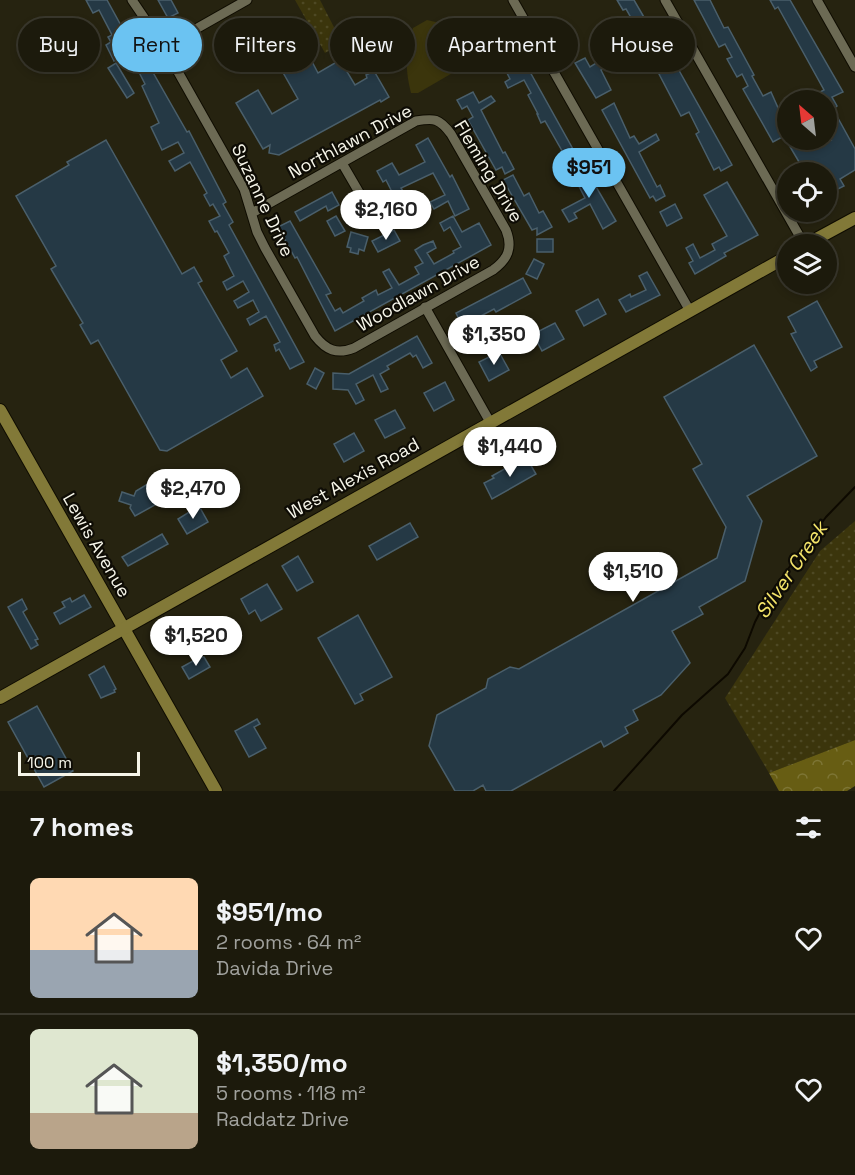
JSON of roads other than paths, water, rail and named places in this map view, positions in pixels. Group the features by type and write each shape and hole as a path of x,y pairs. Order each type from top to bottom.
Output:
{"main road":[{"path":"825,234 855,218"},
{"name":"West Alexis Road","path":"0,698 777,262"},
{"name":"Lewis Avenue","path":"0,410 216,791"}],"street":[{"name":"Suzanne Drive","path":"132,0 144,18"},
{"path":"202,25 247,0"},
{"path":"513,0 690,311"},
{"path":"665,0 800,234"},
{"path":"817,0 855,67"},
{"name":"Suzanne Drive","path":"178,72 244,189 264,248 315,336 330,350"},
{"name":"Northlawn Drive","path":"252,213 416,121 432,118"},
{"name":"Fleming Drive","path":"432,118 443,124 451,134 506,230 510,247"},
{"path":"342,163 367,206"},
{"name":"Woodlawn Drive","path":"330,350 345,352 354,348 503,263 510,247"},
{"path":"425,307 490,422"}],"waterway":[{"name":"Silver Creek","path":"614,791 682,715 728,674 745,648 769,595 826,517 855,487"}]}
